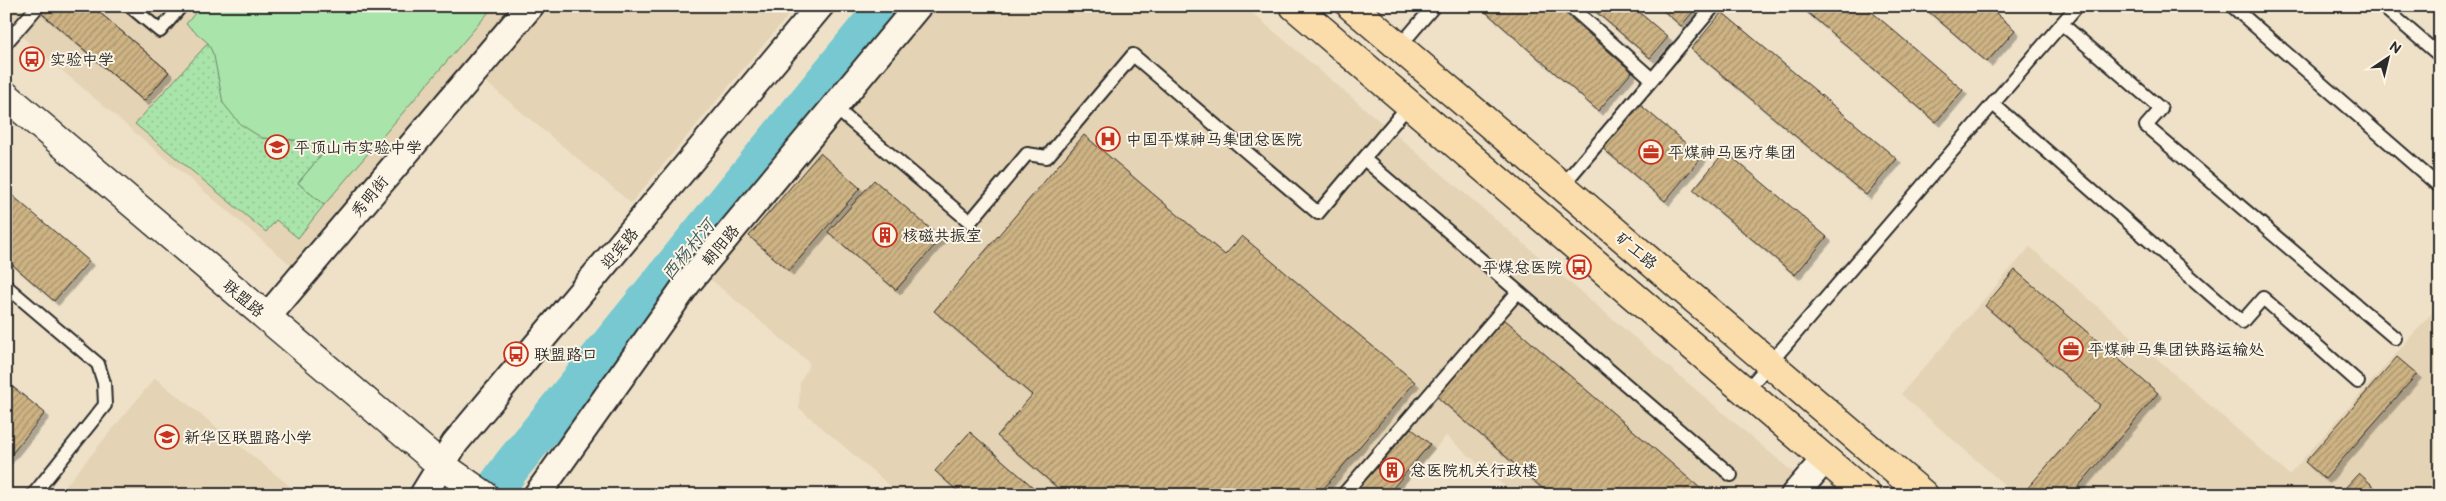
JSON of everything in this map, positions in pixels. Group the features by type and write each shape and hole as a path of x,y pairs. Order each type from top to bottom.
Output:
{"main road":[{"path":"1294,6 1866,495"},
{"name":"矿工路","path":"1351,6 1924,495"}],"street":[{"name":"秀明街","path":"267,317 530,6"},
{"name":"迎宾路","path":"423,495 449,471 455,443 820,6"},
{"name":"朝阳路","path":"537,495 687,284 918,6"},
{"name":"联盟路","path":"6,96 449,471 484,495"},
{"path":"1794,495 1825,459"}],"lane":[{"path":"6,43 38,6"},
{"path":"130,6 160,31 181,6"},
{"path":"1398,47 1434,6"},
{"path":"1570,6 1652,79"},
{"path":"1562,186 1714,6"},
{"path":"1746,391 2077,6"},
{"path":"2232,6 2440,187"},
{"path":"2382,6 2440,56"},
{"path":"2062,24 2161,109 2146,126 2395,338"},
{"path":"834,107 970,222 1028,154 1047,157 1133,55 1318,213 1409,105"},
{"path":"1993,104 2242,322 2263,298 2358,382"},
{"path":"1364,159 1517,293 1731,475"},
{"path":"6,286 98,364 104,383 105,405 33,495"},
{"path":"1342,495 1517,293"}],"shaded area":[{"name":"平顶山市实验中学","path":"6,6 521,6 297,270 6,23"},
{"path":"543,6 796,6 631,203 482,79"},
{"name":"中国平煤神马集团总医院","path":"928,6 1244,6 1795,474 1778,495 1515,495 1446,436 1396,495 901,495 799,408 800,383 810,363 702,272"},
{"path":"2030,247 2289,475 2440,304 2440,495 2016,495 1901,394"},
{"name":"新华区联盟路小学","path":"155,378 301,495 58,495"}],"green space":[{"path":"201,6 494,6 324,205 298,183 323,153 309,141 262,138 240,124 223,103 214,56 208,43 186,24"},
{"path":"208,43 262,138 309,141 323,153 298,183 324,205 298,238 276,220 266,232 135,124"}],"building":[{"path":"33,6 92,6 169,72 144,101"},
{"path":"33,6 92,6 169,72 144,101"},
{"path":"1479,6 1557,6 1632,72 1598,111"},
{"path":"1589,6 1632,6 1668,37 1650,58"},
{"path":"1658,6 1698,6 1681,26"},
{"path":"1800,6 1865,6 1963,90 1936,122"},
{"path":"1922,6 1988,6 2015,30 1987,62"},
{"path":"1722,12 1897,159 1866,195 1691,49"},
{"name":"平煤神马医疗集团","path":"1638,103 1702,157 1665,201 1601,147"},
{"path":"1084,135 1225,255 1242,236 1415,382 1318,495 1066,495 997,436 1032,395 934,311"},
{"path":"1725,151 1827,237 1795,275 1693,190"},
{"path":"820,153 860,188 789,271 749,236"},
{"name":"核磁共振室","path":"874,180 941,238 896,290 828,232"},
{"path":"6,190 89,261 54,301 6,259"},
{"name":"平煤神马集团铁路运输处","path":"2015,270 2158,393 2071,495 2032,495 2026,490 2100,405 1985,306"},
{"path":"1503,318 1708,495 1550,495 1436,396"},
{"path":"2397,357 2417,374 2325,479 2305,462"},
{"path":"8,383 45,413 6,461 6,385"},
{"name":"总医院机关行政楼","path":"1411,428 1430,444 1387,495 1353,495"},
{"path":"970,432 1042,495 962,495 935,471"},
{"path":"2359,473 2383,495 2353,495 2345,488"}],"waterway":[{"name":"西杨村河","path":"491,495 513,464 886,6"}],"place":[{"name":"实验中学","path":"32,59"},
{"name":"中国平煤神马集团总医院","path":"1108,139"},
{"name":"平顶山市实验中学","path":"277,147"},
{"name":"平煤神马医疗集团","path":"1651,152"},
{"name":"核磁共振室","path":"885,235"},
{"name":"平煤总医院","path":"1579,267"},
{"name":"平煤神马集团铁路运输处","path":"2071,349"},
{"name":"联盟路口","path":"516,354"},
{"name":"新华区联盟路小学","path":"167,437"},
{"name":"总医院机关行政楼","path":"1392,470"}]}
